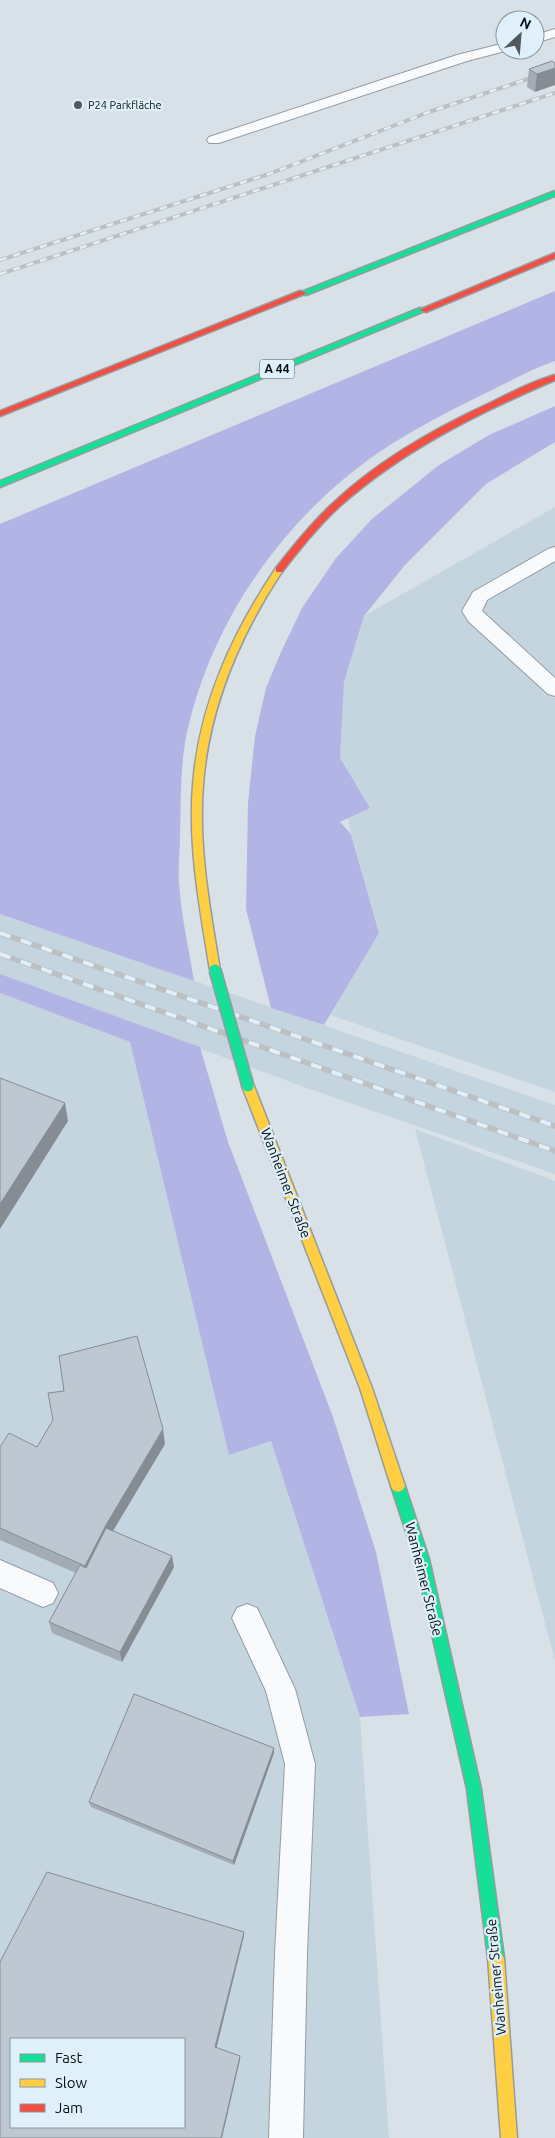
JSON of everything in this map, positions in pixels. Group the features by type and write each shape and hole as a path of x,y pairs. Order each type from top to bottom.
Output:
{"main road":[{"path":"0,414 555,193"},
{"name":"A 44","path":"0,484 555,255"},
{"name":"Wanheimer Straße","path":"509,2138 495,1950 474,1789 422,1559 366,1388 248,1086 215,970 201,886 198,783 204,740 216,693 229,655 250,611 296,546 330,510 392,460 460,419 555,377"}],"lane":[{"path":"214,140 462,58 495,50"},
{"path":"555,553 480,596 472,611 476,618 555,689"},
{"path":"0,1574 43,1593"},
{"path":"247,1618 280,1688 300,1764 291,1953 286,2138"}],"shaded area":[{"path":"555,291 555,361 520,376 417,429 378,453 343,480 310,510 280,544 253,580 230,618 211,658 196,700 185,743 182,766 179,883 183,920 194,981 0,914 0,524"},
{"path":"555,406 555,442 486,484 405,565 364,616 344,682 340,758 370,808 340,822 351,834 379,933 324,1025 271,1008 246,909 248,803 255,736 266,688 281,652 302,608 336,558 372,519 439,465 489,435"},
{"path":"555,507 555,1092 330,1015 379,932 349,825 340,758 344,682 364,616"},
{"path":"0,914 555,1105 555,1174 304,1087 0,974"},
{"path":"0,974 200,1047 228,1142 333,1417 376,1552 409,1714 360,1717 271,1441 229,1455 130,1042 0,993"},
{"path":"0,993 130,1042 229,1454 271,1441 360,1717 389,2138 0,2138"},
{"path":"415,1129 555,1181 555,1661"}],"building":[{"path":"552,61 555,63 555,68 537,74 529,69"},
{"path":"0,1078 65,1103 0,1204"},
{"path":"137,1336 163,1429 106,1525 85,1566 0,1528 0,1447 9,1433 37,1447 53,1420 48,1393 64,1391 59,1356"},
{"path":"106,1528 172,1556 120,1652 49,1622 80,1565 86,1568"},
{"path":"134,1694 274,1748 233,1861 89,1802"},
{"path":"47,1872 244,1932 215,2047 240,2056 221,2138 0,2138 0,1962"}],"railway":[{"path":"0,260 269,174 429,112 555,70"},
{"path":"0,274 555,93"},
{"path":"0,933 555,1126"},
{"path":"0,954 555,1151"}],"traffic: fast":[{"path":"303,293 555,193"},
{"path":"0,484 423,310"},
{"path":"215,970 248,1086"},
{"path":"398,1486 422,1559 474,1789 496,1958"}],"traffic: slow":[{"path":"215,970 199,854 197,808 201,756 214,699 235,645 248,619 279,570"},
{"path":"248,1086 366,1388 398,1486"},
{"path":"496,1958 509,2138"}],"traffic: jam":[{"path":"423,310 555,255"},
{"path":"0,414 303,293"},
{"path":"279,570 306,536 335,505 402,454 477,412 555,377"}],"place":[{"name":"P24 Parkfläche","path":"78,105"}]}
